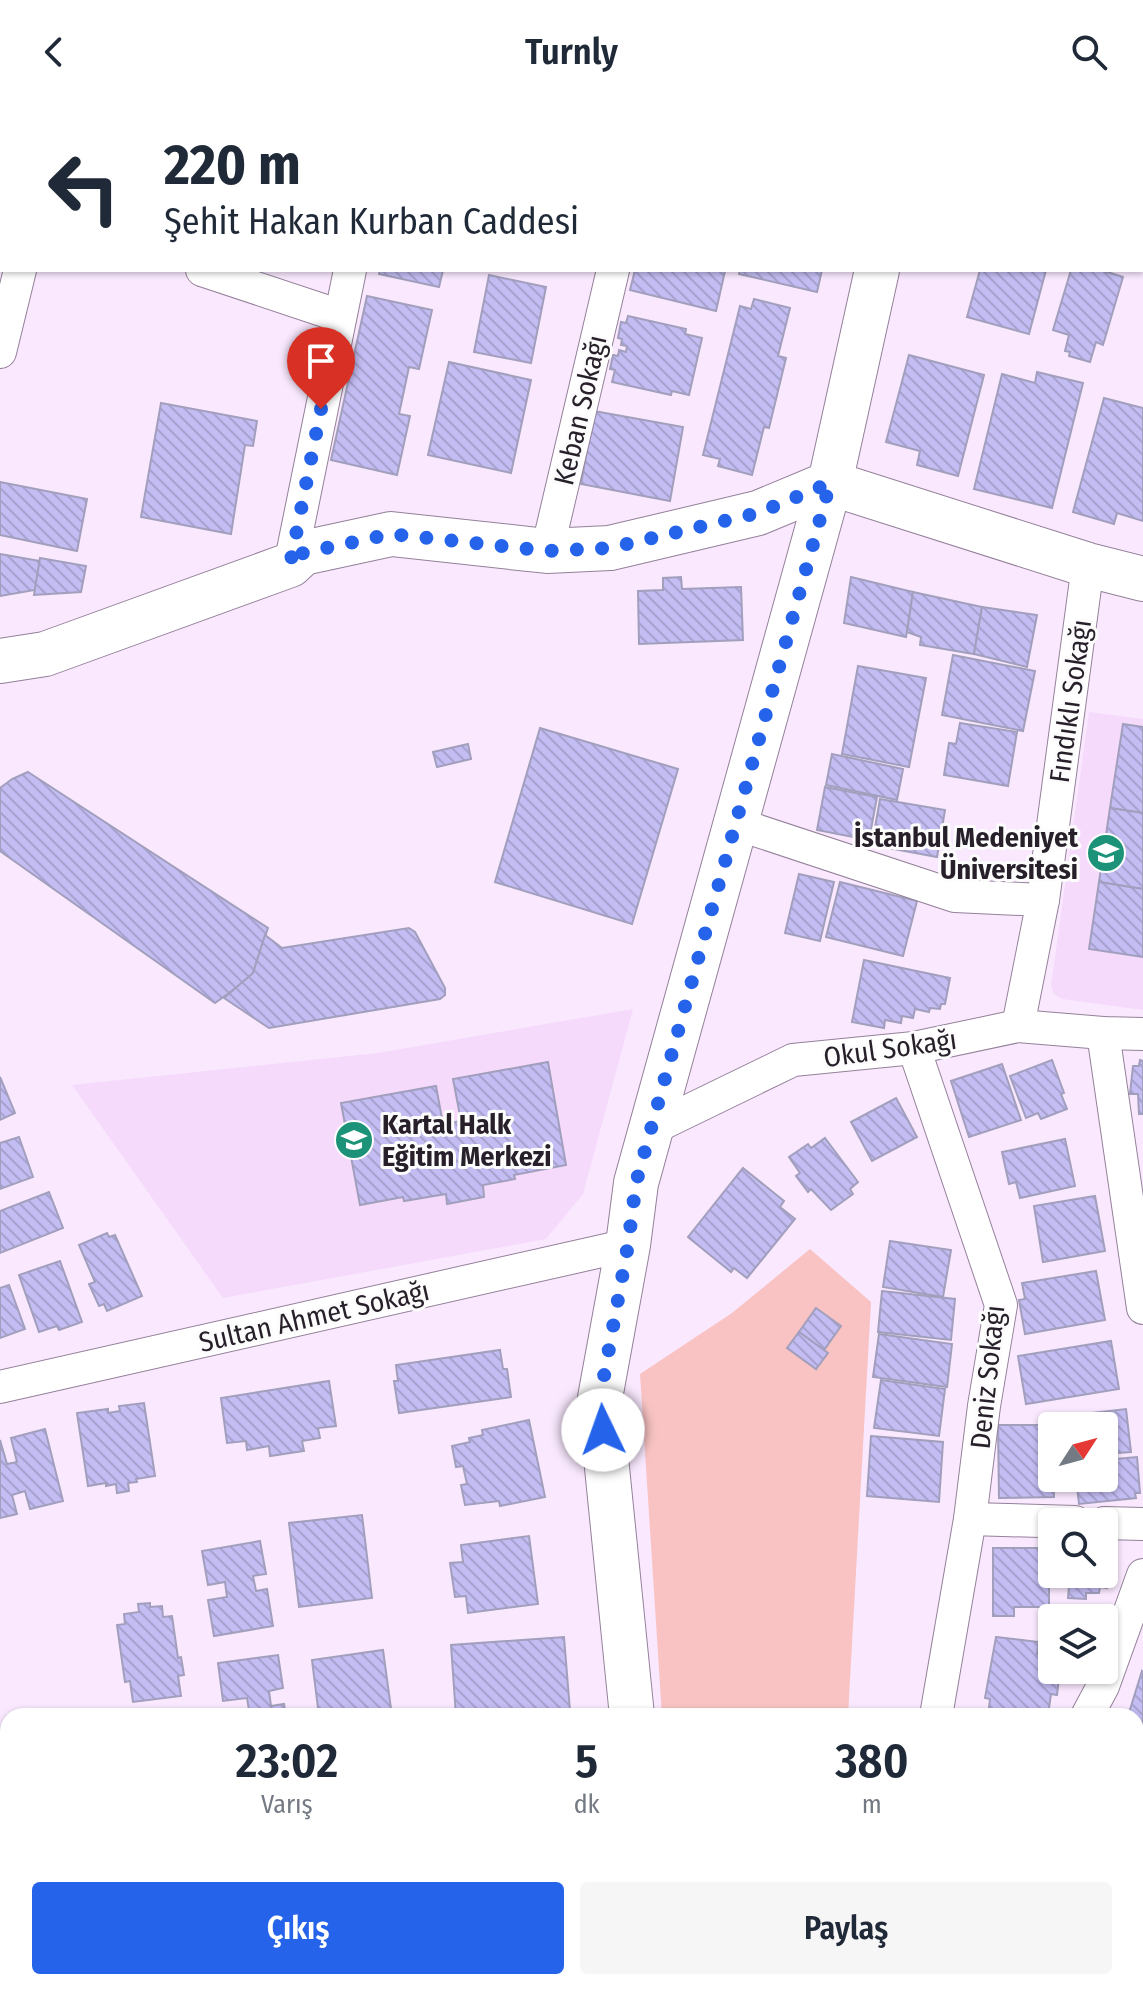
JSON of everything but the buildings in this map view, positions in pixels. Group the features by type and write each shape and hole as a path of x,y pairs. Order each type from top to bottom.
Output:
{"street":[{"path":"0,352 20,272"},
{"path":"208,272 340,316"},
{"path":"290,565 350,272"},
{"name":"Keban Sokağı","path":"547,551 613,272"},
{"path":"631,1708 600,1398 636,1183 830,483 877,272"},
{"path":"0,661 45,654 290,565 303,553 391,534 547,551 610,548 758,513 830,483 1088,565 1143,579"},
{"name":"Fındıklı Sokağı","path":"1018,1026 1043,900 1088,565"},
{"path":"734,823 955,896 1043,900"},
{"name":"Okul Sokağı","path":"651,1129 793,1060 914,1048 1018,1026 1143,1034"},
{"path":"1103,1033 1143,1308"},
{"name":"Deniz Sokağı","path":"914,1048 1001,1305 970,1519 937,1708"},
{"name":"Sultan Ahmet Sokağı","path":"0,1387 628,1245"},
{"path":"970,1519 1038,1521"},
{"path":"1118,1523 1143,1524"},
{"path":"1091,1708 1103,1686 1143,1575"}],"shaded area":[{"name":"İstanbul Medeniyet Üniversitesi","path":"1089,712 1143,719 1143,1010 1062,999 1054,994 1051,986"},
{"name":"Kartal Halk Eğitim Merkezi","path":"633,1009 583,1194 546,1239 223,1298 72,1085 378,1053"},
{"path":"810,1249 871,1302 848,1708 661,1708 640,1374 732,1313"}],"place":[{"name":"İstanbul Medeniyet Üniversitesi","path":"1106,853"},
{"name":"Kartal Halk Eğitim Merkezi","path":"354,1140"}],"route":[{"path":"321,409 290,565 303,553 391,534 547,551 610,548 758,513 830,483 636,1183 600,1398 603,1430"}]}
